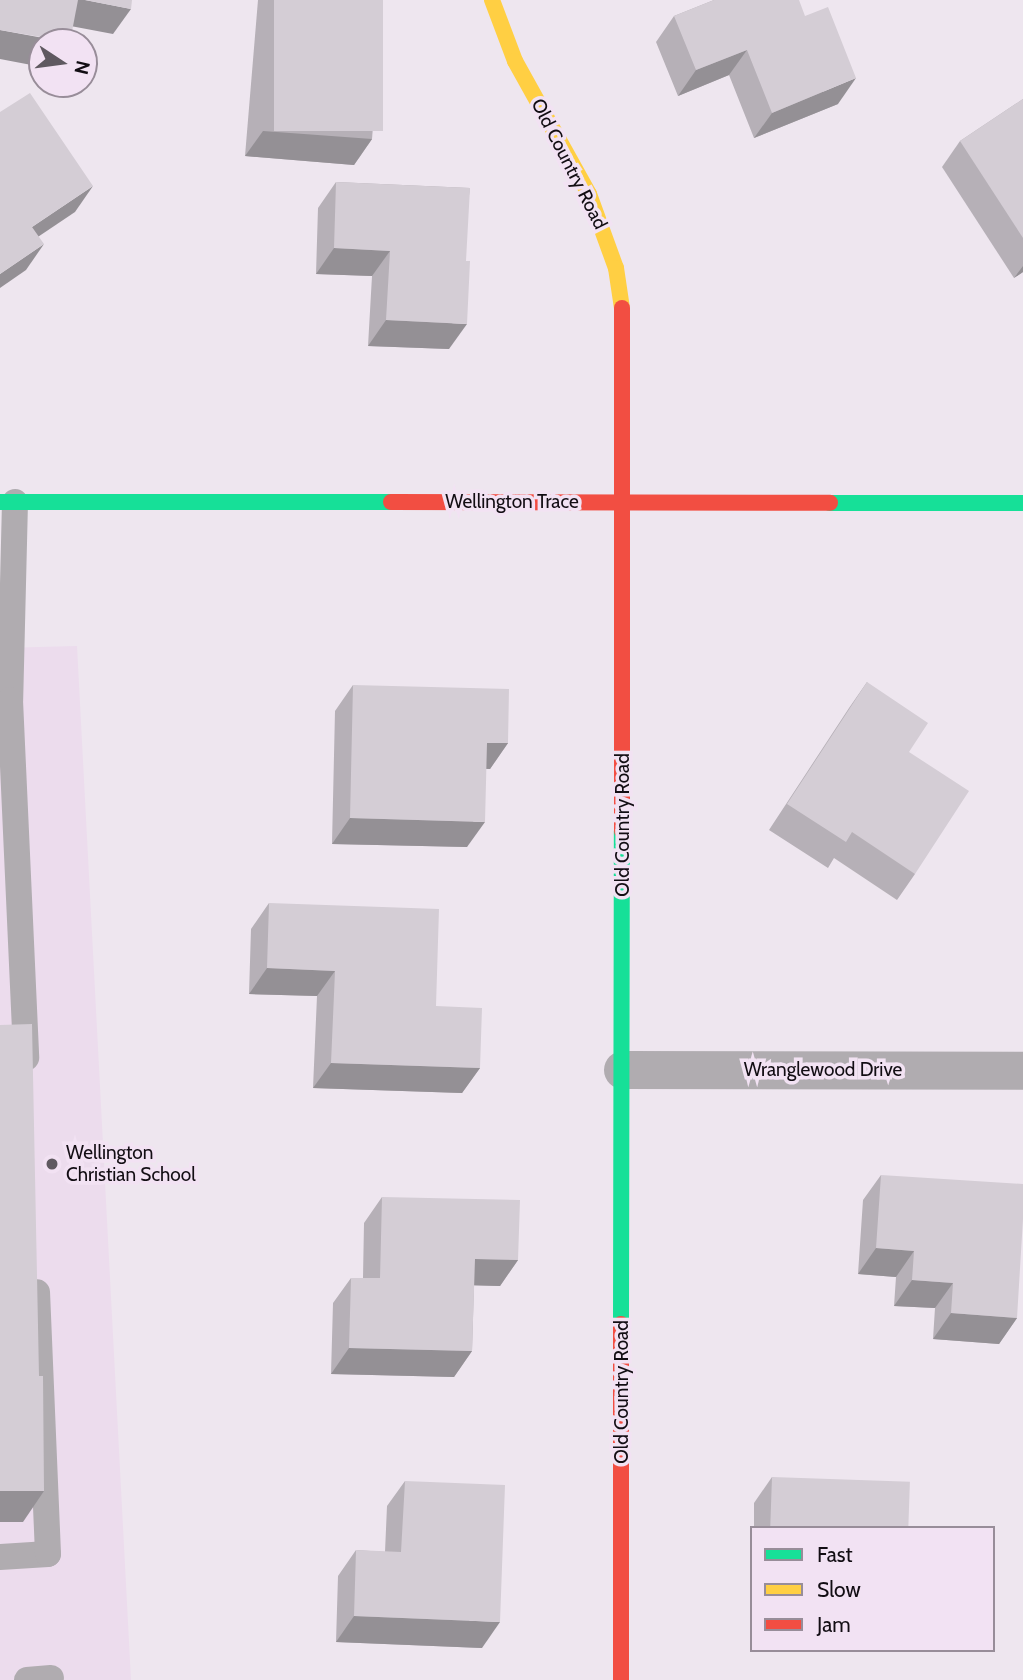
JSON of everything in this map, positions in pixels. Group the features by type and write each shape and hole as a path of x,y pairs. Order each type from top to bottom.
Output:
{"street":[{"name":"Old Country Road","path":"492,0 515,61 589,194 616,268 622,306 624,502 621,1680"},
{"name":"Wellington Trace","path":"7,502 1023,503"},
{"name":"Wranglewood Drive","path":"623,1070 1023,1071"}],"lane":[{"path":"7,502 5,701 9,880 27,1088"},
{"path":"0,1557 48,1554 36,1266"}],"shaded area":[{"name":"Wellington Christian School","path":"77,646 131,1680 0,1680 0,648"}],"building":[{"path":"0,0 78,0 73,28 28,28 28,35 0,30"},
{"path":"85,0 132,0 131,9"},
{"path":"274,0 383,0 383,131 274,131"},
{"path":"714,0 799,0 805,16 828,7 856,78 772,113 747,50 696,70 674,16"},
{"path":"28,94 28,98 33,98 93,186 32,227 44,244 0,274 0,112"},
{"path":"1023,99 1023,238 960,141"},
{"path":"336,182 470,188 466,261 470,261 467,324 386,320 390,251 334,248"},
{"path":"867,682 928,723 909,752 969,791 915,874 852,832 846,842 787,804"},
{"path":"353,685 509,689 508,743 487,743 485,822 350,818"},
{"path":"269,903 439,909 436,1006 482,1008 480,1068 331,1063 335,971 267,968"},
{"path":"32,1024 44,1491 0,1491 0,1025"},
{"path":"881,1175 1023,1184 1017,1318 951,1313 953,1283 912,1280 914,1251 876,1248"},
{"path":"382,1197 520,1200 518,1260 475,1259 472,1351 349,1348 351,1278 380,1278"},
{"path":"772,1477 910,1482 908,1526 770,1526"},
{"path":"405,1481 505,1485 500,1622 354,1616 356,1550 401,1552"}],"traffic: fast":[{"path":"0,502 391,502"},
{"path":"830,503 1023,503"},
{"path":"621,1324 622,831"}],"traffic: slow":[{"path":"492,0 515,61 589,194 616,268 622,308"}],"traffic: jam":[{"path":"622,308 622,831"},
{"path":"391,502 830,503"},
{"path":"621,1324 621,1680"}],"place":[{"name":"Wellington Christian School","path":"52,1164"}]}
